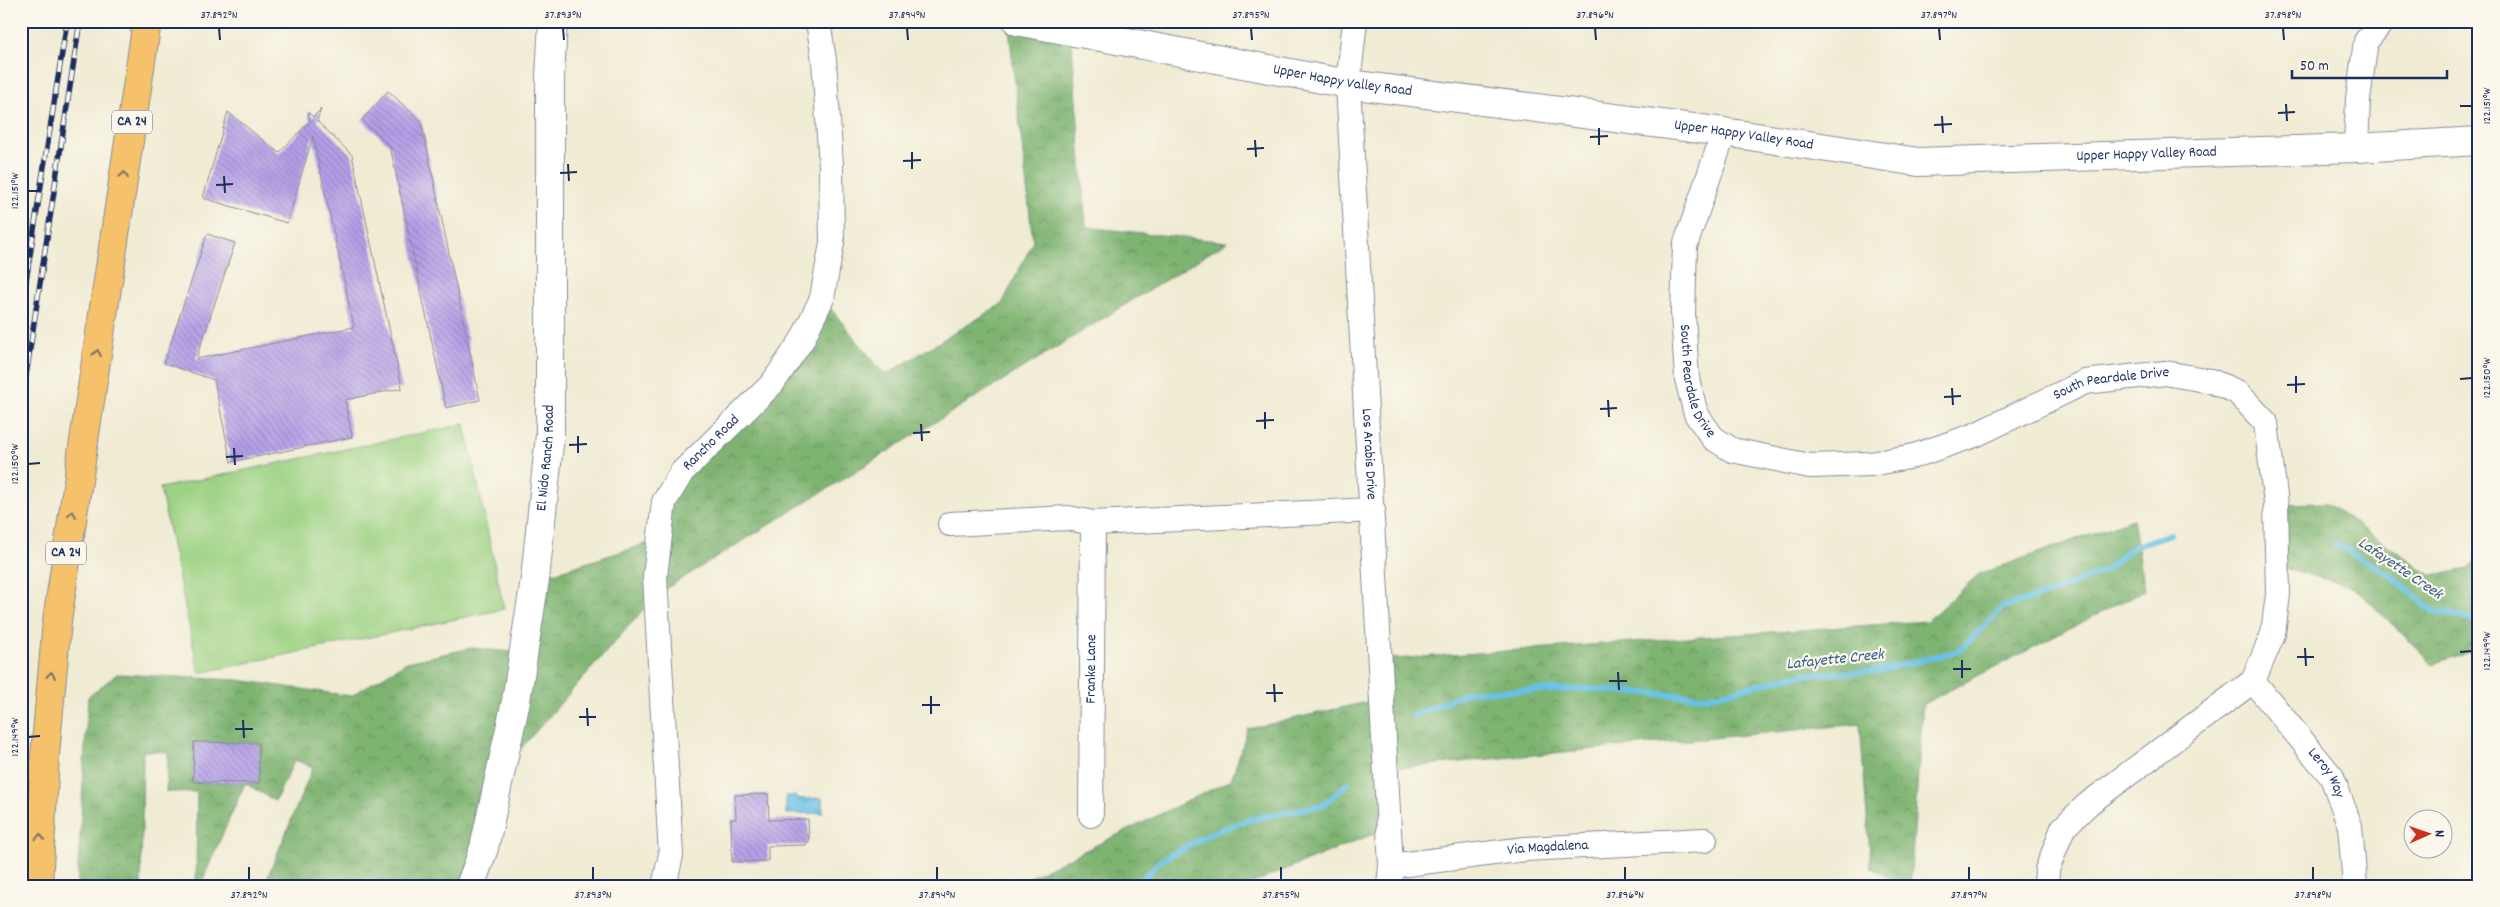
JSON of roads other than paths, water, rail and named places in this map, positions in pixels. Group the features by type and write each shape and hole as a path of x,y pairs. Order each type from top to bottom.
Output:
{"highway":[{"name":"CA 24","path":"38,886 45,746 57,621 147,21"}],"street":[{"name":"El Nido Ranch Road","path":"470,886 484,848 516,701 535,579 550,435 550,77 553,21"},
{"name":"Rancho Road","path":"664,886 671,855 655,576 664,502 682,472 772,384 802,340 822,298 832,243 831,166 824,60 818,21"},
{"name":"Upper Happy Valley Road","path":"1017,21 1348,84 1724,132 1918,162 2356,148 2479,140"},
{"name":"Los Arabis Drive","path":"1355,21 1348,84 1373,510 1380,699 1390,876"},
{"path":"2356,148 2358,99 2366,41 2383,21"},
{"name":"South Peardale Drive","path":"1724,132 1684,246 1683,312 1687,379 1696,414 1713,438 1732,450 1810,466 1871,464 1914,456 1975,435 2085,382 2165,373 2211,381 2237,392 2266,423 2276,504 2278,594 2273,634 2253,681"},
{"path":"950,524 1068,518 1092,523 1373,510"},
{"name":"Franke Lane","path":"1091,815 1092,523"},
{"path":"2046,886 2047,870 2063,828 2088,804 2253,681"},
{"name":"Leroy Way","path":"2253,681 2332,777 2350,826 2355,886"},
{"name":"Via Magdalena","path":"1390,876 1525,849 1705,840"}],"water":[{"path":"786,796 795,796 797,799 822,798 823,813 786,814"}],"waterway":[{"name":"Lafayette Creek","path":"1413,716 1468,692 1589,689 1707,697 1798,675 1877,671 1959,651 2003,607 2051,593 2105,570 2132,547 2170,534"},
{"name":"Lafayette Creek","path":"2336,544 2390,575 2431,610 2477,621 2479,619"},
{"name":"Lafayette Creek","path":"1135,886 1160,861 1214,832 1252,819 1323,805 1348,783"}],"railway":[{"path":"21,312 67,21"},
{"path":"21,408 80,21"}]}
